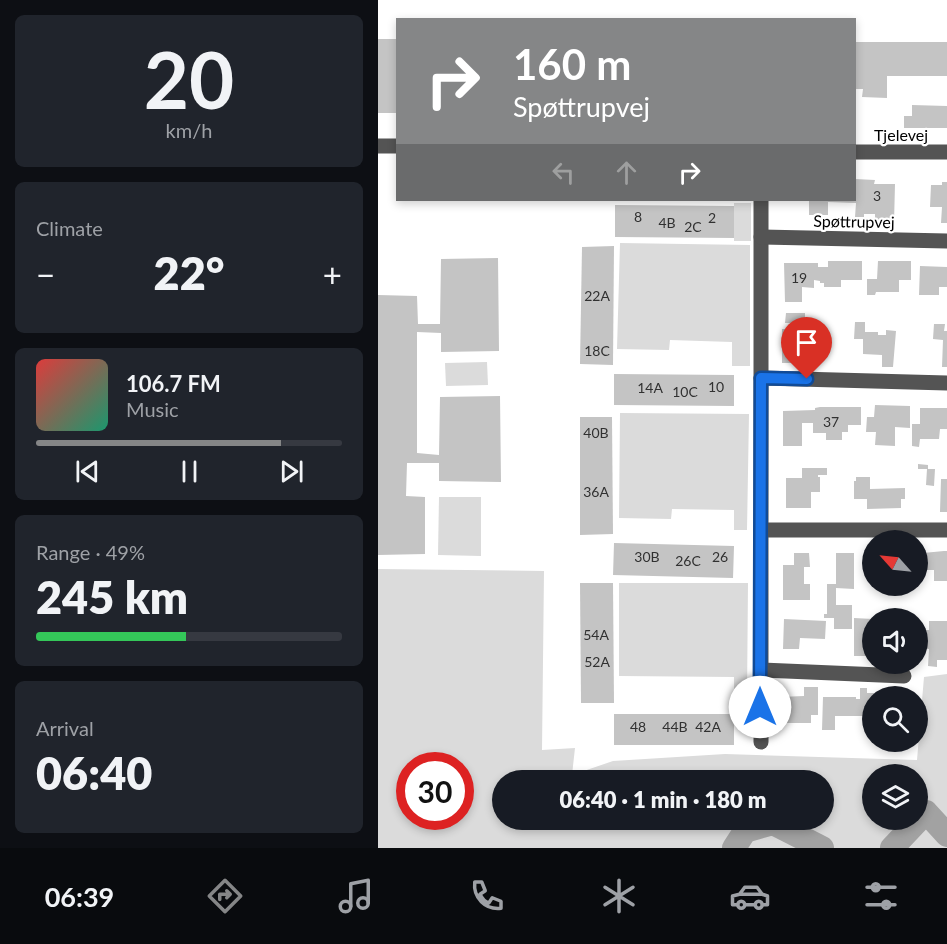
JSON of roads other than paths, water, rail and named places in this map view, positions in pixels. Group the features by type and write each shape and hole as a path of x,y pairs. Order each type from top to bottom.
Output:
{"street":[{"path":"378,146 396,146"},
{"name":"Tjelevej","path":"856,152 947,152"},
{"path":"761,201 761,742"},
{"name":"Spøttrupvej","path":"761,237 947,241"},
{"path":"761,378 947,383"},
{"path":"761,530 947,530"},
{"path":"761,670 904,676"}],"waterway":[{"path":"892,848 926,812 947,835"},
{"path":"734,848 745,831 773,823 822,848"}]}
